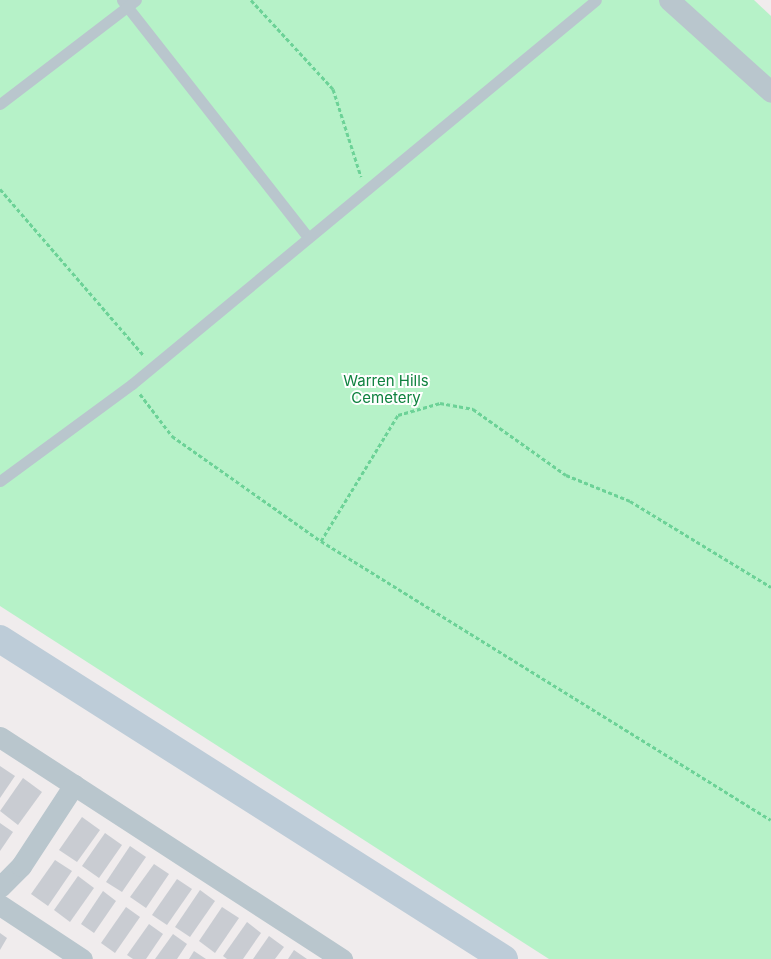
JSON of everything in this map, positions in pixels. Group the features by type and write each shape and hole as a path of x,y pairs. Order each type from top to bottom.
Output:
{"street":[{"path":"669,0 771,92"},
{"path":"0,639 504,959"},
{"path":"0,737 342,959"},
{"path":"0,887 21,866 74,786"},
{"path":"0,905 82,959"}],"lane":[{"path":"0,482 132,384 306,236 596,0"},
{"path":"0,104 129,2 306,236"}],"path":[{"path":"251,0 333,90 365,189"},
{"path":"0,190 153,366"},
{"path":"132,384 172,436 321,541 771,820"},
{"path":"321,541 398,414 440,402 473,409 566,475 630,501 771,586"}],"green space":[{"name":"Warren Hills Cemetery","path":"0,0 754,0 771,16 771,959 549,959 0,606"}],"building":[{"path":"0,766 15,776 0,798"},
{"path":"23,778 42,792 18,825 0,811"},
{"path":"82,817 100,830 77,862 59,850"},
{"path":"0,823 13,832 0,851"},
{"path":"105,833 122,845 99,878 82,866"},
{"path":"130,846 146,857 122,892 106,882"},
{"path":"55,860 72,871 48,906 31,894"},
{"path":"154,864 169,874 146,908 130,897"},
{"path":"78,876 94,888 70,922 54,910"},
{"path":"177,879 192,889 167,925 152,915"},
{"path":"200,890 215,901 190,937 175,927"},
{"path":"103,891 116,901 94,933 81,924"},
{"path":"126,907 140,917 115,953 101,943"},
{"path":"222,907 239,918 215,953 199,941"},
{"path":"247,922 261,933 243,959 227,959 223,956"},
{"path":"149,924 163,934 146,959 133,959 127,955"},
{"path":"0,933 7,938 0,950"},
{"path":"173,934 187,944 177,959 155,959"},
{"path":"269,936 284,947 275,959 253,959"},
{"path":"294,950 307,959 288,959"},
{"path":"194,951 206,959 189,959"}]}
